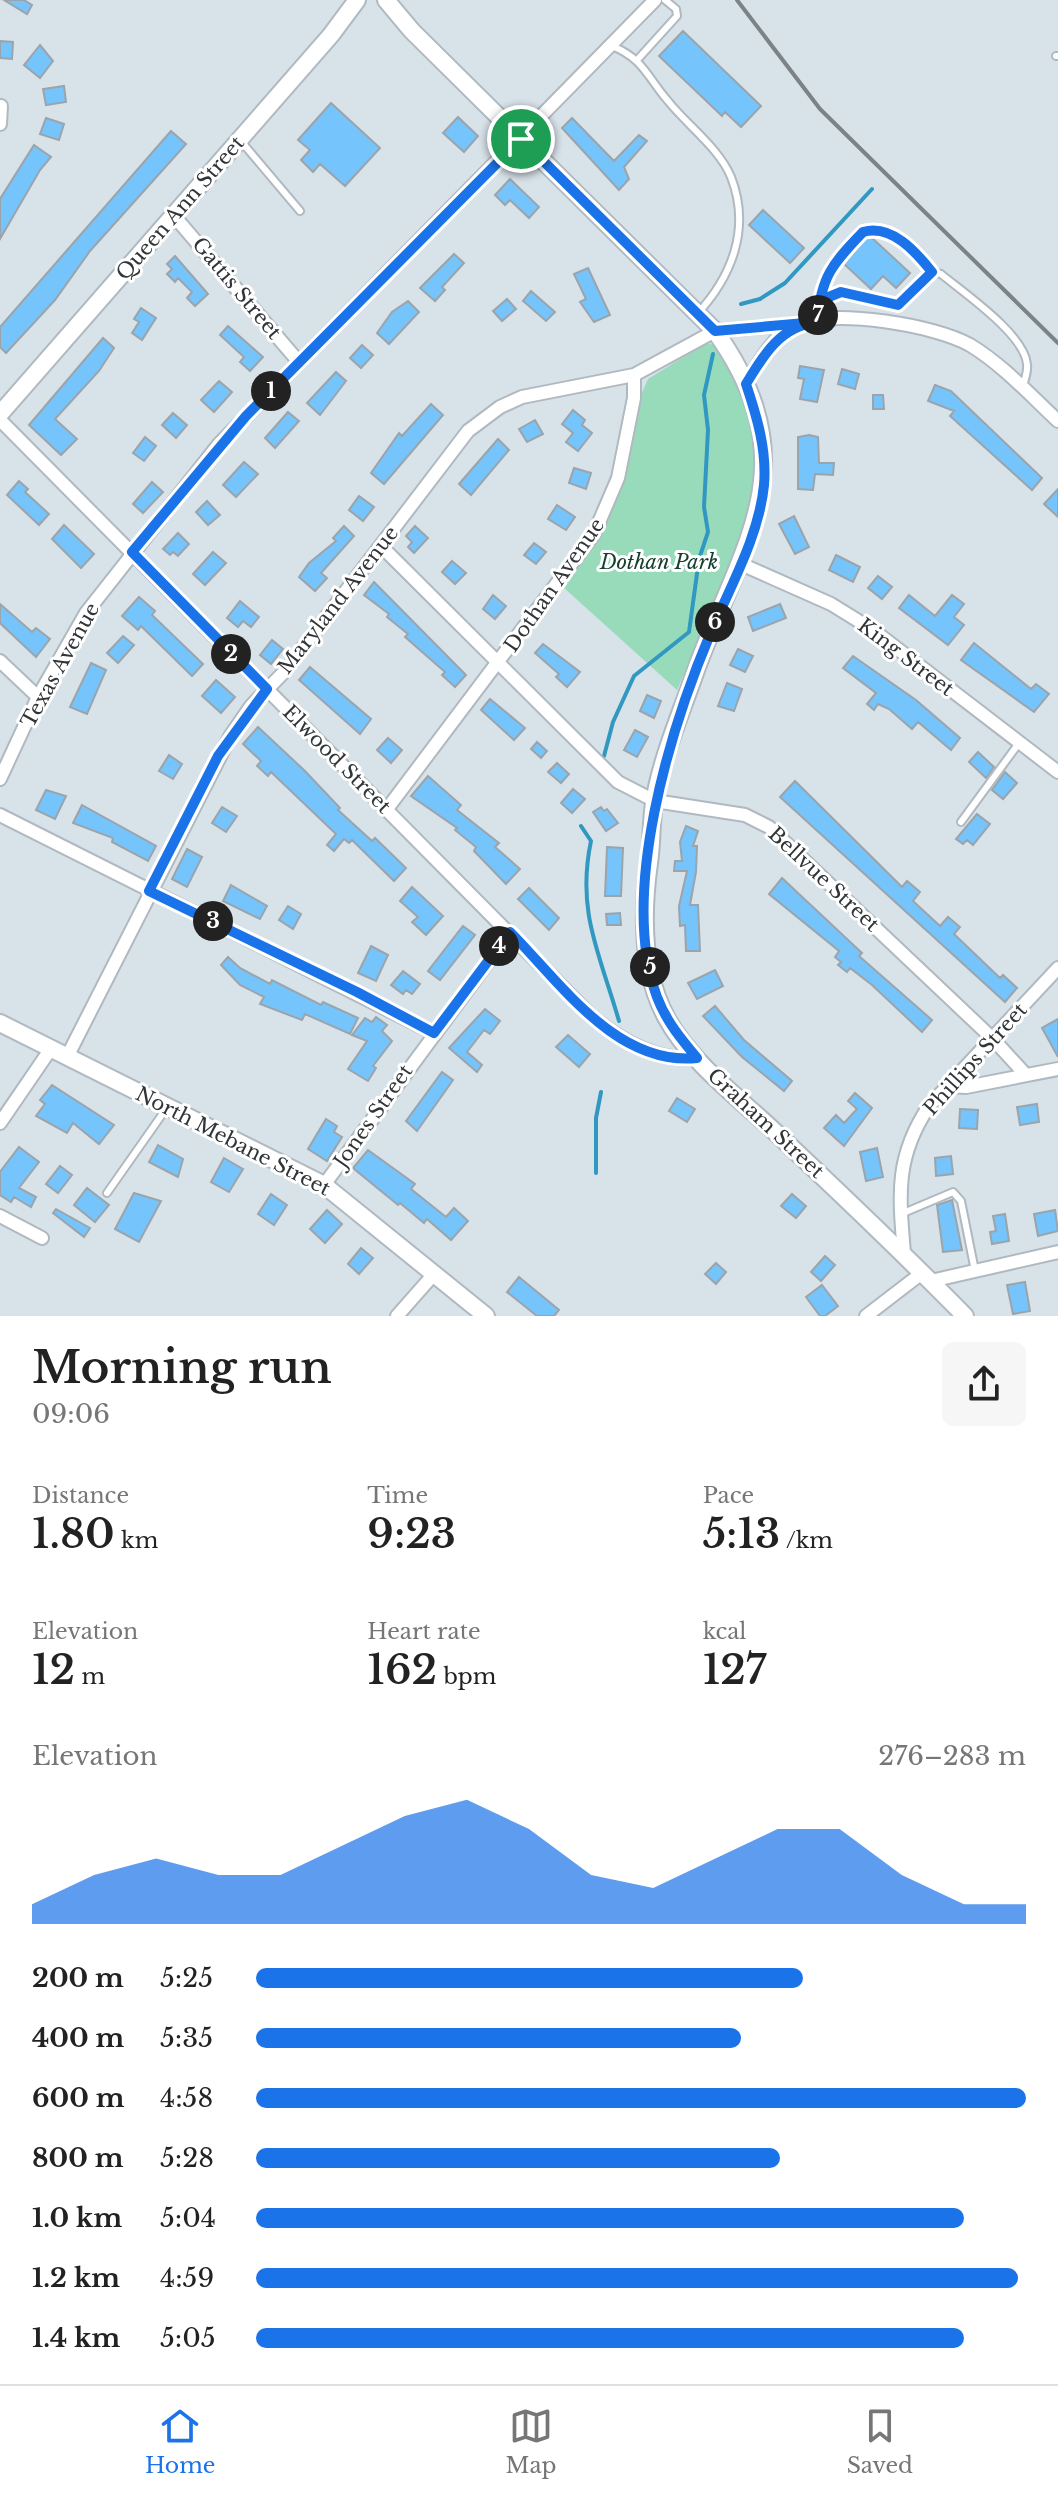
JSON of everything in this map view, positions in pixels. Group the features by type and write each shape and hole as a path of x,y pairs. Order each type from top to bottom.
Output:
{"street":[{"name":"Queen Ann Street","path":"0,417 331,35 357,0"},
{"name":"Graham Street","path":"386,0 412,31 715,331 746,384 761,436 764,483 754,529 696,670 655,801 645,907 651,973 666,1018 697,1058 904,1253 965,1316"},
{"name":"Texas Avenue","path":"0,779 38,697 86,613 219,444 298,361 384,281 419,240 655,0"},
{"path":"0,124 1,106"},
{"name":"Gattis Street","path":"175,217 298,361"},
{"path":"715,331 817,322 876,321 932,329 969,345 1058,421"},
{"path":"746,384 763,357 797,324"},
{"name":"Maryland Avenue","path":"68,1055 218,756 426,483 480,420 500,407 537,392 634,375 715,331"},
{"name":"Dothan Avenue","path":"387,809 577,559 608,507 623,458 634,398 634,375"},
{"name":"Elwood Street","path":"0,417 591,1016 618,1036 668,1058 697,1058"},
{"name":"Bellvue Street","path":"381,546 618,782 655,801 745,815 769,827 993,1039 1026,1075"},
{"name":"King Street","path":"741,564 831,604 873,630 1058,772"},
{"path":"0,661 38,697"},
{"path":"0,815 434,1033"},
{"name":"Jones Street","path":"324,1185 510,932"},
{"name":"Phillips Street","path":"904,1253 902,1164 907,1146 929,1106 1058,968"},
{"name":"North Mebane Street","path":"0,1023 324,1185 486,1316"},
{"path":"0,1123 50,1050"},
{"path":"947,1086 966,1087 1058,1069"},
{"path":"0,1216 42,1238"},
{"path":"866,1316 926,1277 975,1272 1058,1252"},
{"path":"397,1316 434,1274"}],"lane":[{"path":"638,59 677,16 676,9 665,0"},
{"path":"610,45 638,59 666,100 708,145 730,176 738,212 733,261 721,288 698,313"},
{"path":"240,140 300,211"},
{"path":"817,322 826,275 863,232 871,230 913,248 932,272 950,281 1015,340 1028,367 1022,388"},
{"path":"819,301 841,292 898,305 932,272"},
{"path":"961,822 1019,743"},
{"path":"107,1193 168,1106"},
{"path":"901,1214 953,1192 961,1201 975,1272"}],"green space":[{"name":"Dothan Park","path":"706,343 719,346 747,405 756,443 757,474 752,506 732,570 677,690 563,587 594,540 625,473 638,402 648,379"}],"building":[{"path":"4,0 24,0 32,5 27,14"},
{"path":"683,31 761,106 741,127 725,112 722,116 659,56"},
{"path":"0,41 13,42 12,59 0,58"},
{"path":"40,45 53,61 40,78 24,65"},
{"path":"64,86 66,102 46,105 43,89"},
{"path":"331,103 380,148 345,186 320,164 313,172 301,160 310,150 298,140"},
{"path":"458,117 478,136 464,152 443,133"},
{"path":"46,118 64,124 59,140 40,134"},
{"path":"572,118 614,161 639,135 647,141 624,167 629,179 619,190 562,128"},
{"path":"171,131 186,144 90,251 55,300 6,353 0,347 0,327"},
{"path":"34,145 51,157 40,170 0,239 0,199"},
{"path":"510,179 539,207 529,218 510,200 505,205 495,195"},
{"path":"763,210 804,248 790,263 749,225"},
{"path":"871,237 910,273 896,288 883,276 871,289 844,264 866,238"},
{"path":"454,254 464,263 442,287 445,290 435,301 420,288"},
{"path":"175,256 208,294 195,306 187,298 192,292 178,278 175,282 167,274 172,269 167,264"},
{"path":"588,268 610,315 594,322 580,302 586,299 574,274"},
{"path":"531,291 555,312 546,321 523,301"},
{"path":"507,299 516,309 502,321 493,311"},
{"path":"408,301 419,312 389,344 377,333 392,312"},
{"path":"141,308 156,318 142,340 132,333 139,322 134,319"},
{"path":"228,326 263,357 250,371 240,362 244,357 220,335"},
{"path":"103,338 114,348 99,371 55,419 77,439 61,455 29,425"},
{"path":"362,345 373,355 361,368 350,358"},
{"path":"800,366 824,370 817,402 800,399 804,379 798,378"},
{"path":"842,369 859,374 855,389 838,384"},
{"path":"336,372 346,381 320,415 307,403"},
{"path":"219,381 232,392 214,412 201,400"},
{"path":"935,385 951,391 1042,478 1032,490 950,416 954,411 928,401"},
{"path":"873,395 883,395 884,409 873,409"},
{"path":"431,404 443,415 384,484 371,473 399,433 402,436"},
{"path":"573,410 585,420 582,425 592,433 578,451 566,442 573,433 562,424"},
{"path":"288,412 299,421 275,448 265,438"},
{"path":"173,413 187,425 176,438 162,425"},
{"path":"535,420 543,434 527,442 519,429"},
{"path":"145,437 156,446 144,461 133,453"},
{"path":"798,437 818,437 819,463 834,463 833,475 815,474 813,490 798,489"},
{"path":"498,439 509,450 471,495 459,484"},
{"path":"244,462 258,474 236,497 223,485"},
{"path":"574,468 591,473 586,489 569,483"},
{"path":"19,481 28,489 25,492 49,514 39,525 7,495"},
{"path":"152,482 163,492 143,513 133,504"},
{"path":"1058,489 1058,517 1044,504"},
{"path":"359,496 374,507 363,521 349,510"},
{"path":"207,501 220,515 208,525 196,512"},
{"path":"557,505 575,517 566,530 548,519"},
{"path":"794,516 809,547 795,554 779,524"},
{"path":"64,525 94,554 81,568 52,539"},
{"path":"344,526 354,536 321,573 327,578 315,591 299,577 309,563 336,541 333,538"},
{"path":"415,526 428,538 414,553 408,547 412,542 406,536"},
{"path":"178,533 189,544 178,556 173,552 170,555 163,549"},
{"path":"534,543 546,552 536,564 524,555"},
{"path":"213,552 226,563 205,585 193,574"},
{"path":"836,555 860,567 853,582 829,570"},
{"path":"452,561 466,573 455,584 442,572"},
{"path":"878,576 892,587 882,599 868,588"},
{"path":"374,582 466,675 455,687 442,675 445,672 405,637 408,634 387,617 389,614 364,595"},
{"path":"493,595 506,606 495,619 483,609"},
{"path":"909,595 935,616 952,595 964,604 954,617 964,625 948,645 899,608"},
{"path":"139,597 155,611 152,615 203,664 192,676 141,626 138,630 122,616"},
{"path":"240,601 259,617 251,627 243,621 238,627 227,618"},
{"path":"0,604 32,632 36,628 50,639 36,657 0,623"},
{"path":"780,604 786,618 753,631 748,617"},
{"path":"123,636 134,645 118,663 107,653"},
{"path":"272,640 283,649 271,664 260,655"},
{"path":"974,643 1031,689 1036,684 1049,694 1034,712 961,660"},
{"path":"543,644 580,672 567,687 556,677 559,674 535,653"},
{"path":"738,649 753,656 745,672 730,665"},
{"path":"853,656 916,700 960,738 951,750 918,722 912,729 889,709 878,704 874,710 867,704 876,693 843,668"},
{"path":"91,663 106,670 87,714 70,707"},
{"path":"310,667 371,719 360,734 299,680"},
{"path":"216,680 235,697 221,713 202,696"},
{"path":"727,683 742,689 734,711 718,706"},
{"path":"647,695 661,701 654,718 640,711"},
{"path":"490,699 525,728 514,740 481,710"},
{"path":"258,727 305,771 340,808 338,810 372,841 375,838 406,868 394,881 352,840 349,843 344,839 334,851 327,845 336,834 271,772 268,776 257,766 261,761 243,744"},
{"path":"635,730 648,737 637,757 624,750"},
{"path":"388,738 402,750 391,763 377,750"},
{"path":"537,742 547,751 541,758 531,749"},
{"path":"978,752 994,767 986,778 969,762"},
{"path":"169,755 182,764 173,779 159,771"},
{"path":"557,763 569,774 561,783 548,772"},
{"path":"1005,772 1017,783 1003,799 992,790"},
{"path":"428,776 461,805 457,810 499,843 495,847 520,869 506,884 474,851 476,847 455,830 457,828 411,796"},
{"path":"795,781 902,887 907,881 920,892 913,901 940,926 948,917 960,927 954,934 1000,978 1003,975 1017,988 1005,1002 780,797"},
{"path":"573,789 585,799 572,813 561,803"},
{"path":"46,790 66,796 55,819 36,810"},
{"path":"82,805 156,846 148,861 112,842 113,838 73,823"},
{"path":"222,807 237,816 226,832 212,823"},
{"path":"601,807 604,811 607,809 618,823 606,831 593,812"},
{"path":"977,814 990,824 973,845 967,840 963,844 956,839"},
{"path":"686,826 698,831 693,846 697,846 696,872 690,905 698,905 700,951 686,951 685,925 680,926 679,906 687,871 674,871 675,861 682,861 680,842"},
{"path":"607,847 623,848 621,896 605,896"},
{"path":"187,849 202,857 187,887 172,879"},
{"path":"782,878 862,953 859,956 932,1020 922,1032 872,985 850,968 847,972 838,965 841,962 835,957 839,951 769,894"},
{"path":"231,885 267,906 260,919 223,901"},
{"path":"412,887 443,916 426,935 412,922 418,917 400,901"},
{"path":"529,888 559,918 549,930 518,899"},
{"path":"288,906 301,914 293,929 279,920"},
{"path":"620,913 621,925 607,925 606,914"},
{"path":"463,926 475,935 440,980 428,971"},
{"path":"371,946 388,955 376,981 358,973"},
{"path":"228,957 240,968 270,984 272,980 321,1005 323,1002 358,1018 350,1034 305,1014 302,1020 260,1004 264,997 240,985 221,965"},
{"path":"715,970 723,986 697,999 688,983"},
{"path":"403,971 420,984 412,994 406,990 403,994 391,985"},
{"path":"715,1006 744,1040 792,1081 784,1091 742,1057 703,1016"},
{"path":"485,1009 500,1021 490,1034 484,1030 467,1052 482,1065 477,1072 449,1048"},
{"path":"376,1017 387,1025 382,1031 392,1041 373,1066 376,1068 368,1081 348,1069 367,1041 352,1035 365,1018 372,1022"},
{"path":"1058,1019 1058,1057 1042,1028"},
{"path":"568,1035 590,1054 579,1067 556,1047"},
{"path":"442,1072 453,1080 417,1131 406,1121"},
{"path":"52,1085 114,1125 99,1144 73,1123 67,1133 36,1116 45,1104 40,1100"},
{"path":"855,1093 872,1108 844,1146 824,1128 836,1115 844,1123 857,1109 848,1101"},
{"path":"677,1098 695,1109 687,1122 669,1111"},
{"path":"1037,1104 1039,1122 1020,1125 1017,1107"},
{"path":"960,1109 978,1110 977,1129 959,1128"},
{"path":"326,1119 337,1126 334,1132 342,1137 327,1161 308,1149"},
{"path":"158,1145 183,1159 178,1177 149,1162"},
{"path":"19,1147 39,1162 19,1188 36,1197 31,1207 14,1197 11,1202 0,1195 0,1172"},
{"path":"877,1148 883,1177 866,1181 860,1152"},
{"path":"368,1150 415,1184 411,1189 446,1217 454,1208 468,1221 451,1240 427,1219 424,1223 400,1203 398,1205 353,1168"},
{"path":"951,1156 953,1174 936,1176 935,1158"},
{"path":"224,1158 243,1169 229,1192 211,1182"},
{"path":"60,1166 72,1175 58,1193 46,1184"},
{"path":"87,1188 109,1205 95,1222 74,1205"},
{"path":"134,1193 161,1201 139,1242 115,1229"},
{"path":"271,1194 287,1205 274,1225 258,1214"},
{"path":"792,1194 806,1206 796,1218 781,1206"},
{"path":"952,1200 962,1250 943,1252 937,1205"},
{"path":"56,1209 90,1228 84,1237 53,1213"},
{"path":"327,1210 342,1224 325,1243 310,1229"},
{"path":"1055,1210 1058,1231 1038,1236 1034,1214"},
{"path":"1005,1214 1009,1241 992,1244 990,1232 996,1231 993,1216"},
{"path":"361,1248 373,1258 359,1274 348,1264"},
{"path":"825,1256 835,1265 821,1281 811,1272"},
{"path":"716,1263 726,1272 716,1284 705,1274"},
{"path":"519,1277 559,1310 554,1316 537,1316 507,1292"},
{"path":"1025,1282 1030,1311 1013,1314 1007,1285"},
{"path":"822,1285 838,1306 825,1316 820,1316 806,1297"}],"waterway":[{"path":"741,304 760,299 785,283 872,189"},
{"path":"604,756 613,722 634,676 689,632 699,559 708,532 704,507 708,430 704,395 713,354"},
{"path":"581,826 591,841 586,890 592,932 619,1021"},
{"path":"596,1173 596,1118 601,1092"}],"railway":[{"path":"737,0 820,109 1058,343"}],"route":[{"path":"521,139 419,240 384,281 298,361 219,444 132,552 267,689 251,706 218,756 149,891 434,1033 510,932 604,1027 640,1048 668,1058 697,1058 666,1018 657,996 651,973 645,907 655,801 671,745 696,670 754,529 761,502 764,457 758,420 746,384 763,357 784,334 797,324 817,322 819,301 821,287 826,275 863,232 871,230 896,238 913,248 932,272 906,301 898,305 841,292 819,301 818,308 817,322 715,331 521,139"}]}
